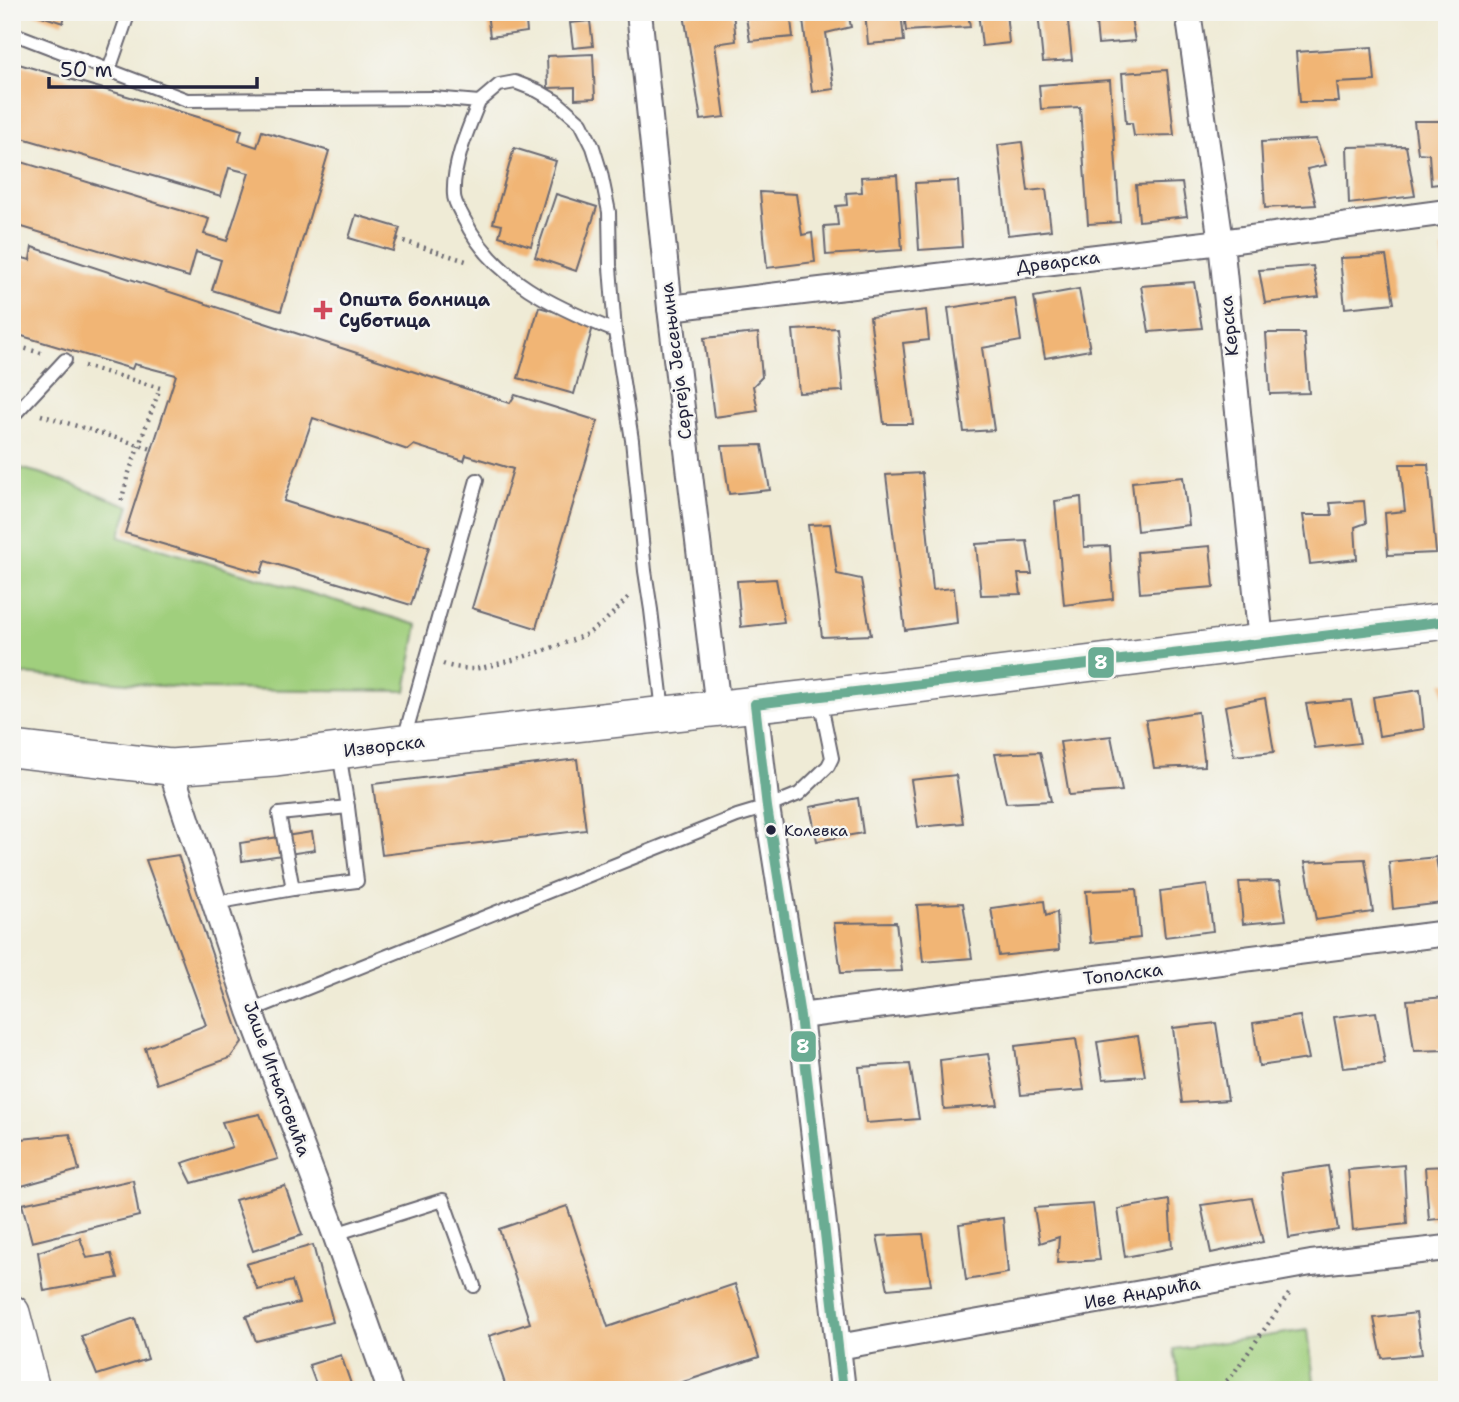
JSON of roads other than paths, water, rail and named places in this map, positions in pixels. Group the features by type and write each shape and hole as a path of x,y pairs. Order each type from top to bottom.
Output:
{"street":[{"name":"Сергеја Јесењина","path":"639,12 670,309 718,708"},
{"name":"Керска","path":"1188,12 1221,242 1261,642"},
{"name":"Дрварска","path":"670,309 1447,212"},
{"name":"Изворска","path":"12,749 170,766 275,759 820,697 1447,621"},
{"path":"755,704 767,807 800,1016 844,1390"},
{"name":"Јаше Игњатовића","path":"170,766 250,1011 335,1234 390,1390"},
{"name":"Тополска","path":"800,1016 1447,933"},
{"name":"Иве Андрића","path":"838,1347 1311,1263 1447,1248"},
{"path":"12,1313 32,1390"}],"lane":[{"path":"109,70 129,12"},
{"path":"12,33 187,100 433,98 479,102"},
{"path":"615,331 537,295 495,264 473,237 454,198 456,171 479,102 499,85 515,82 557,102 581,123 593,147 601,173 609,212 615,331 632,440 663,715"},
{"path":"14,415 65,360"},
{"path":"402,743 477,480"},
{"path":"250,1011 724,821 799,794 828,766 832,758 820,697"},
{"path":"215,902 357,881 339,751"},
{"path":"293,889 279,814 348,807"},
{"path":"335,1234 443,1200 474,1286"}],"place":[{"name":"Општа болница Суботица","path":"323,310"},
{"name":"Колевка","path":"771,830"}]}
